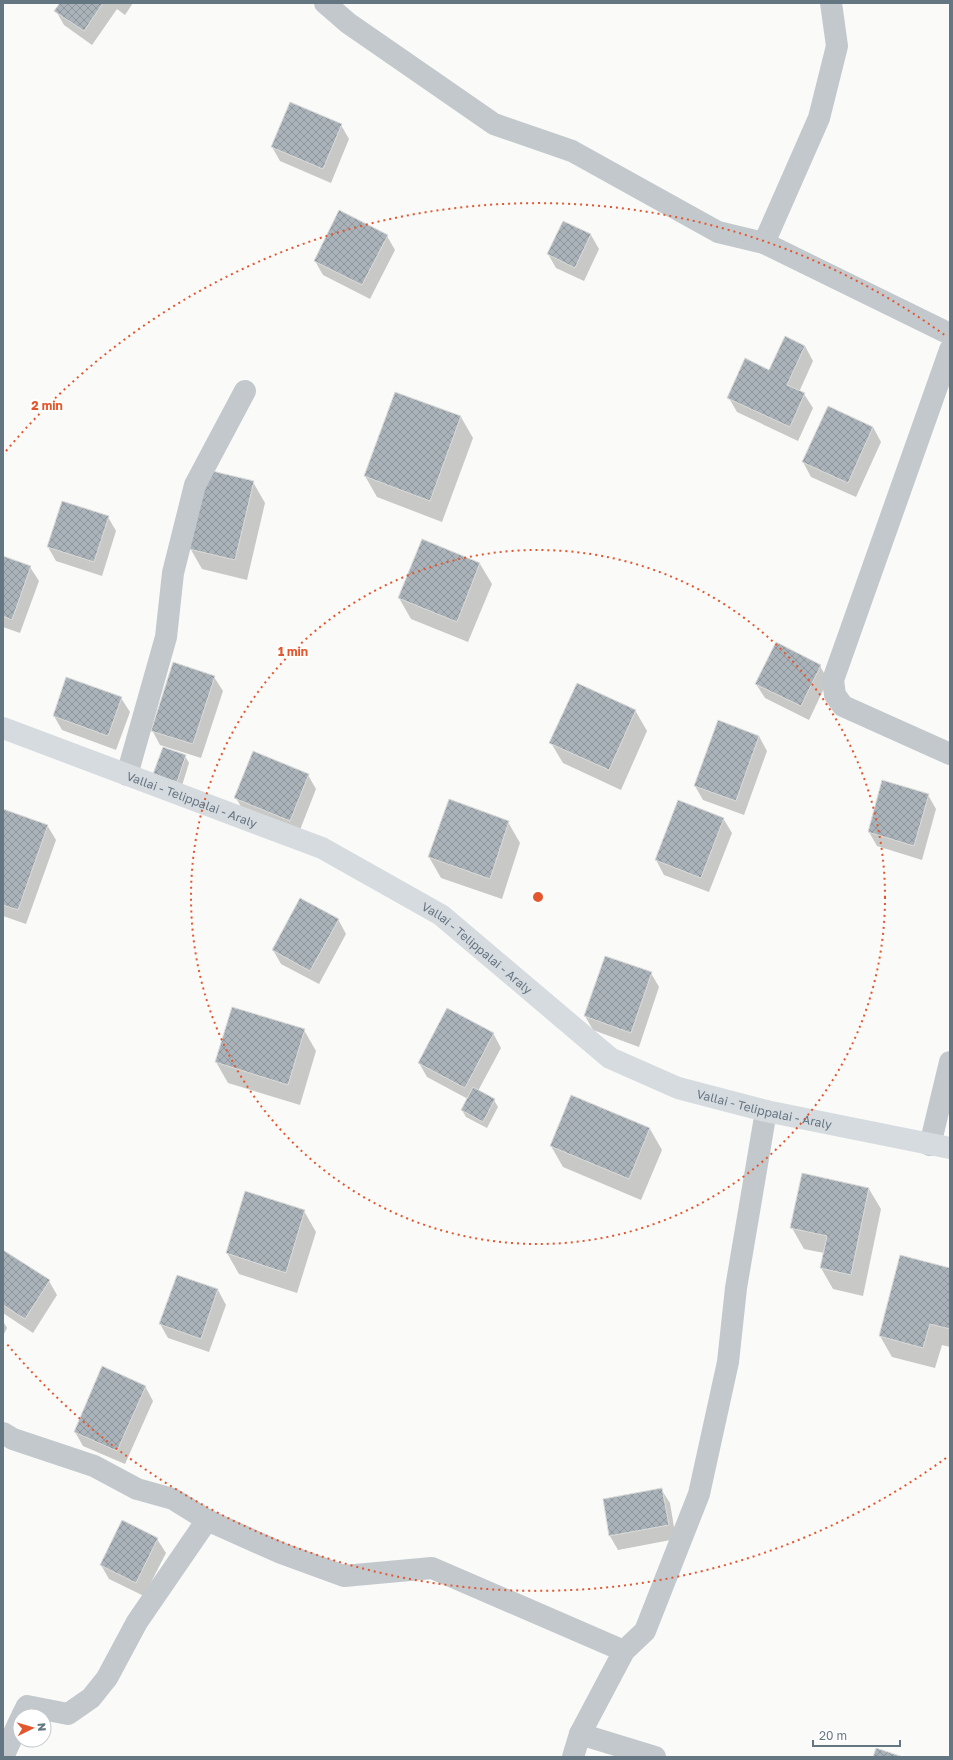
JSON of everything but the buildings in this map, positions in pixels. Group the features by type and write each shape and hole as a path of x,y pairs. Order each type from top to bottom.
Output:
{"main road":[{"name":"Vallai - Telippalai - Araly","path":"3,728 322,848 441,915 610,1058 678,1088 766,1111 940,1146"}],"street":[{"path":"325,3 348,23 494,124 572,152 718,232 764,243 950,334"},
{"path":"764,243 819,118 837,46 831,3"},
{"path":"950,350 833,680 835,695 842,706 950,754"},
{"path":"127,775 166,637 173,573 195,486 245,391"},
{"path":"940,1146 950,1062"},
{"path":"573,1757 580,1734 624,1651 645,1631 699,1494 728,1362 736,1288 766,1111"},
{"path":"3,1433 13,1439 94,1466 137,1489 173,1499 207,1520 281,1554 344,1576 432,1568 624,1651"},
{"path":"52,1711 68,1714 91,1698 107,1678 137,1622 207,1520"},
{"path":"26,1708 27,1706 37,1708"},
{"path":"580,1734 655,1757"},
{"path":"3,1757 12,1737"}]}
